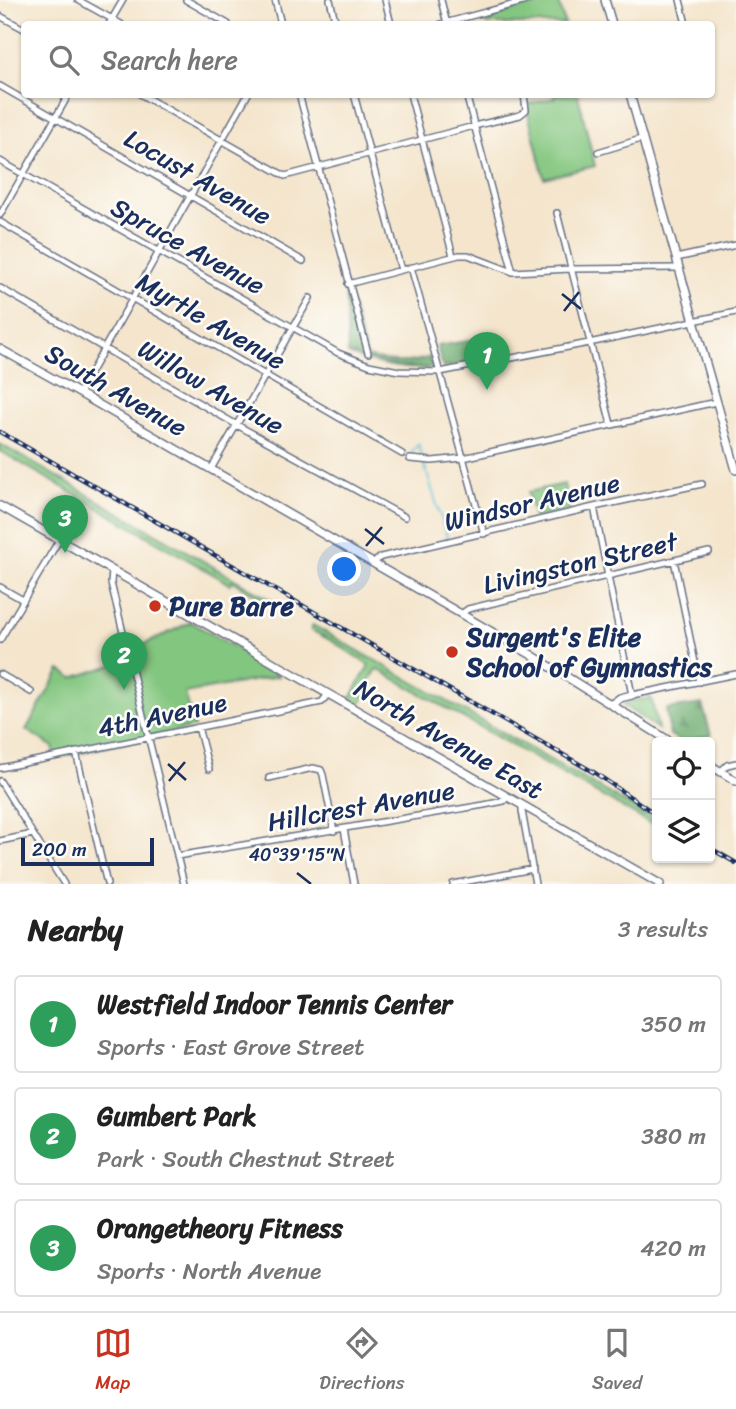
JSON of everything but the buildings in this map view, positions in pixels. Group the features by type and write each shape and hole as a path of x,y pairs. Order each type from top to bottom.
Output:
{"main road":[{"path":"606,0 611,21"},
{"path":"631,98 736,470"},
{"name":"South Avenue","path":"0,349 461,614 663,737"},
{"name":"North Avenue East","path":"0,506 660,884"},
{"path":"612,704 620,698 632,695"},
{"path":"715,768 736,781"}],"street":[{"path":"78,0 110,21"},
{"path":"112,21 123,0"},
{"path":"186,0 223,21"},
{"path":"275,0 280,21"},
{"path":"330,0 335,21"},
{"path":"385,0 390,21"},
{"path":"441,0 444,21"},
{"path":"499,0 501,8"},
{"path":"456,21 530,0"},
{"path":"680,0 685,21"},
{"path":"0,16 21,27"},
{"name":"Locust Avenue","path":"0,86 303,261"},
{"path":"0,215 67,98"},
{"path":"147,98 282,175 523,114 526,106 525,98"},
{"path":"79,393 244,98"},
{"path":"300,98 368,353"},
{"path":"355,98 401,270"},
{"path":"411,98 453,256"},
{"path":"467,98 513,272"},
{"path":"598,152 641,139"},
{"name":"Spruce Avenue","path":"0,161 338,354 369,365 399,371 440,372 736,312"},
{"path":"557,213 611,424"},
{"name":"Myrtle Avenue","path":"0,222 402,454"},
{"path":"676,258 736,245"},
{"path":"348,284 453,256 468,256 513,272 679,268"},
{"path":"411,267 484,534"},
{"name":"Willow Avenue","path":"0,288 237,425 405,517"},
{"path":"211,469 310,298"},
{"path":"410,459 432,461 463,458 716,402"},
{"name":"Windsor Avenue","path":"373,563 381,557 702,484"},
{"path":"594,507 632,695 736,674"},
{"path":"0,640 59,540"},
{"name":"Livingston Street","path":"461,614 468,609 709,552"},
{"path":"674,560 699,682"},
{"path":"113,570 111,583 184,884"},
{"path":"0,587 23,600"},
{"path":"0,674 31,692"},
{"name":"4th Avenue","path":"0,768 322,702 328,694"},
{"path":"198,727 209,769"},
{"path":"76,752 107,884"},
{"path":"720,772 727,765 736,763"},
{"path":"269,778 313,768 321,770 334,831"},
{"path":"0,781 3,790 64,884"},
{"name":"Hillcrest Avenue","path":"177,856 505,801 507,797"},
{"path":"522,805 535,884"},
{"path":"344,829 354,884"},
{"path":"0,841 33,834"},
{"path":"453,884 533,869"}],"green space":[{"path":"549,0 558,0 564,21 485,21 484,19"},
{"path":"554,98 579,98 595,166 544,178 526,105"},
{"path":"345,283 367,357 399,362 430,357 433,368 390,366 348,354"},
{"path":"473,340 479,361 443,368 437,346"},
{"path":"0,444 273,601 271,604 232,581 230,584 0,451"},
{"path":"564,484 570,510 534,518 528,492"},
{"path":"191,622 279,676 185,693 194,727 56,758 53,747 26,730 60,670 73,678 124,661 132,654 132,650"},
{"path":"313,625 652,818 652,822 377,669 366,687 360,705 350,700 369,665 311,630"},
{"path":"651,698 658,729 623,705"},
{"path":"702,704 711,735 673,737 670,735 666,709"}],"waterway":[{"path":"411,453 419,443"},
{"path":"418,444 422,457"},
{"path":"424,464 447,537"}],"railway":[{"path":"0,432 595,773 652,812"},
{"path":"715,851 736,863"}],"place":[{"name":"Westfield Indoor Tennis Center","path":"487,390"},
{"name":"Orangetheory Fitness","path":"65,553"},
{"name":"Pure Barre","path":"155,606"},
{"name":"Surgent's Elite School of Gymnastics","path":"452,652"},
{"name":"Gumbert Park","path":"124,690"}]}
